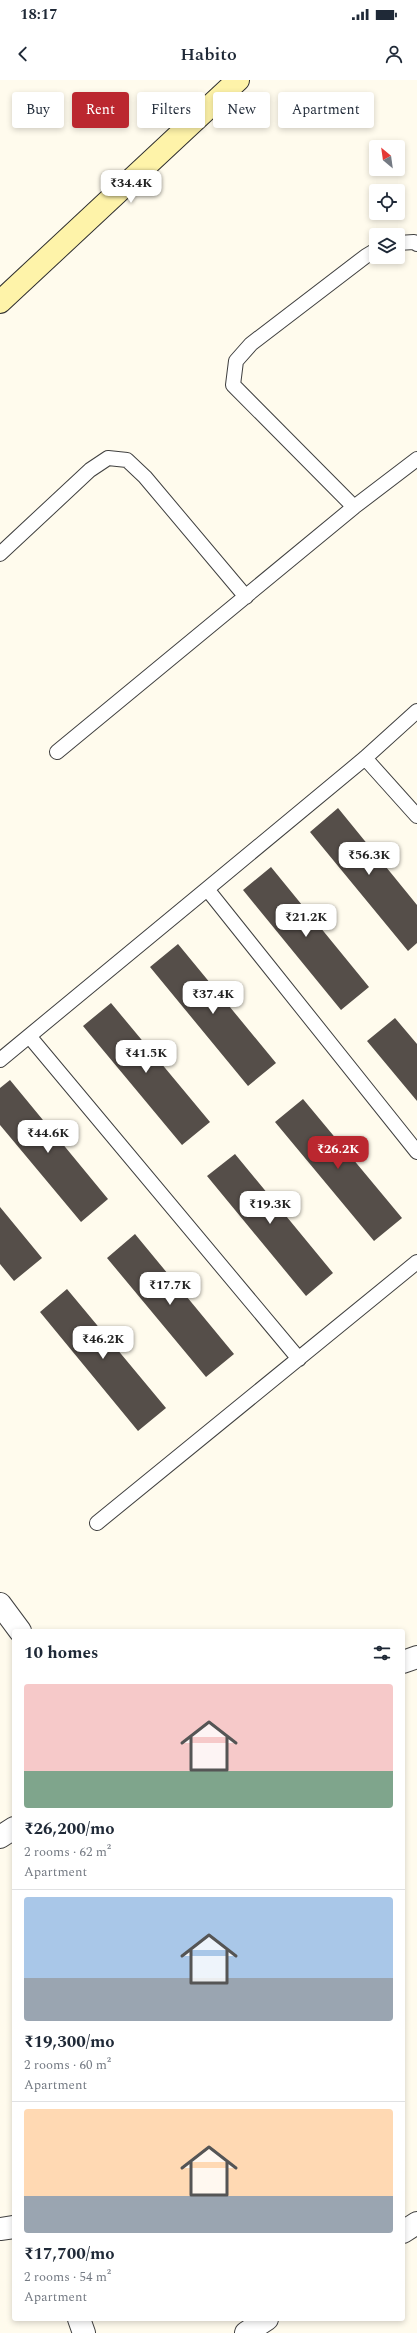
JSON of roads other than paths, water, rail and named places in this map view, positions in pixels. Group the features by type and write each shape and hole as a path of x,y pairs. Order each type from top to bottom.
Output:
{"street":[{"path":"0,302 238,80"},
{"path":"0,1604 19,1629"},
{"path":"405,1661 417,1657"},
{"path":"0,1837 12,1829"},
{"path":"405,2231 417,2223"},
{"path":"0,2228 12,2228"},
{"path":"80,2321 84,2333"},
{"path":"246,2333 265,2321"}],"lane":[{"path":"405,243 414,242 417,244"},
{"path":"354,507 233,385 236,361 251,344 369,254"},
{"path":"0,554 90,470 108,458 127,460 145,477 246,597"},
{"path":"57,752 354,507 417,459"},
{"path":"0,1060 365,758 417,711"},
{"path":"365,758 417,816"},
{"path":"207,889 417,1152"},
{"path":"29,1036 299,1359"},
{"path":"97,1523 417,1262"}]}
